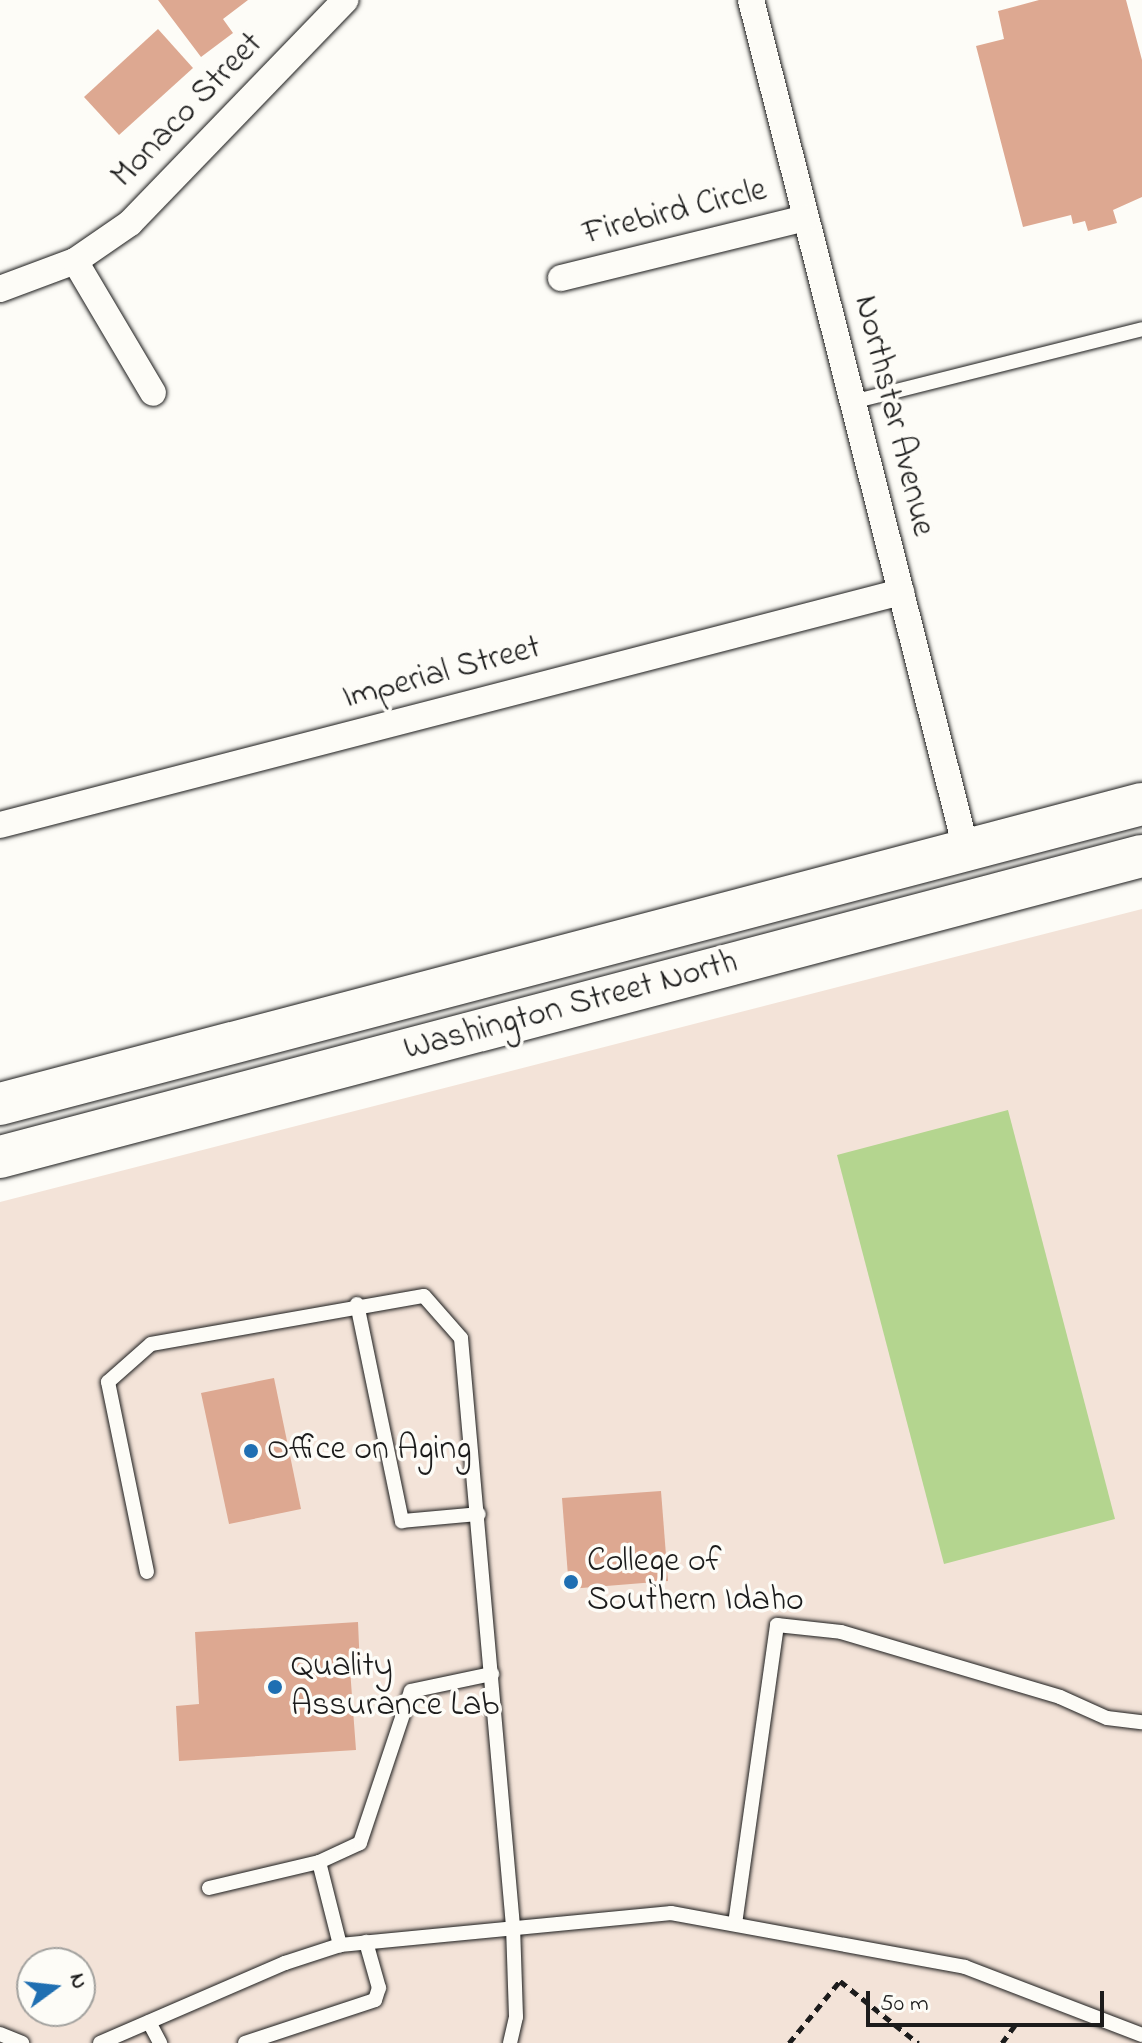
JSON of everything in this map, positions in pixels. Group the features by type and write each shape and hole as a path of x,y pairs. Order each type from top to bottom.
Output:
{"main road":[{"name":"Washington Street North","path":"0,1104 1142,804"},
{"name":"Washington Street North","path":"0,1157 1142,856"}],"street":[{"name":"Monaco Street","path":"0,289 75,261 130,223 345,0"},
{"name":"Northstar Avenue","path":"751,0 966,849"},
{"name":"Firebird Circle","path":"561,278 806,218"},
{"path":"75,261 153,393"},
{"name":"Imperial Street","path":"0,825 901,592"}],"lane":[{"path":"852,402 1142,329"},
{"path":"147,1572 108,1382 151,1344 357,1304 424,1296 461,1338 479,1514 513,1926 516,2017 510,2043"},
{"path":"357,1304 402,1521 479,1514"},
{"path":"735,1924 777,1625 841,1632 1060,1697 1107,1718 1142,1722"},
{"path":"209,1888 319,1862 360,1843 411,1691 492,1674"},
{"path":"319,1862 340,1945"},
{"path":"100,2043 285,1963 340,1945 671,1913 965,1967 1142,2035"},
{"path":"245,2043 375,2000 379,1988 366,1942"},
{"path":"149,2022 160,2043"},
{"path":"0,2034 22,2043"}],"path":[{"path":"789,2043 840,1981 918,2043"},
{"path":"1002,2043 1015,2025"}],"shaded area":[{"name":"College of Southern Idaho","path":"1142,909 1142,2043 0,2043 0,1202"}],"green space":[{"path":"1008,1110 1115,1519 944,1564 837,1155"}],"building":[{"path":"158,0 248,0 223,19 233,33 201,57"},
{"path":"1039,0 1126,0 1142,60 1142,197 1113,210 1117,223 1088,231 1085,221 1073,224 1071,215 1023,227 976,46 1004,39 998,11"},
{"path":"158,29 193,68 119,135 84,97"},
{"name":"Office on Aging","path":"274,1378 301,1509 229,1524 201,1393"},
{"path":"661,1491 668,1581 569,1589 562,1498"},
{"name":"Quality Assurance Lab","path":"358,1622 360,1669 350,1669 356,1750 179,1761 176,1706 199,1704 195,1632"}],"place":[{"name":"Office on Aging","path":"251,1451"},
{"name":"College of Southern Idaho","path":"571,1582"},
{"name":"Quality Assurance Lab","path":"275,1687"}]}
